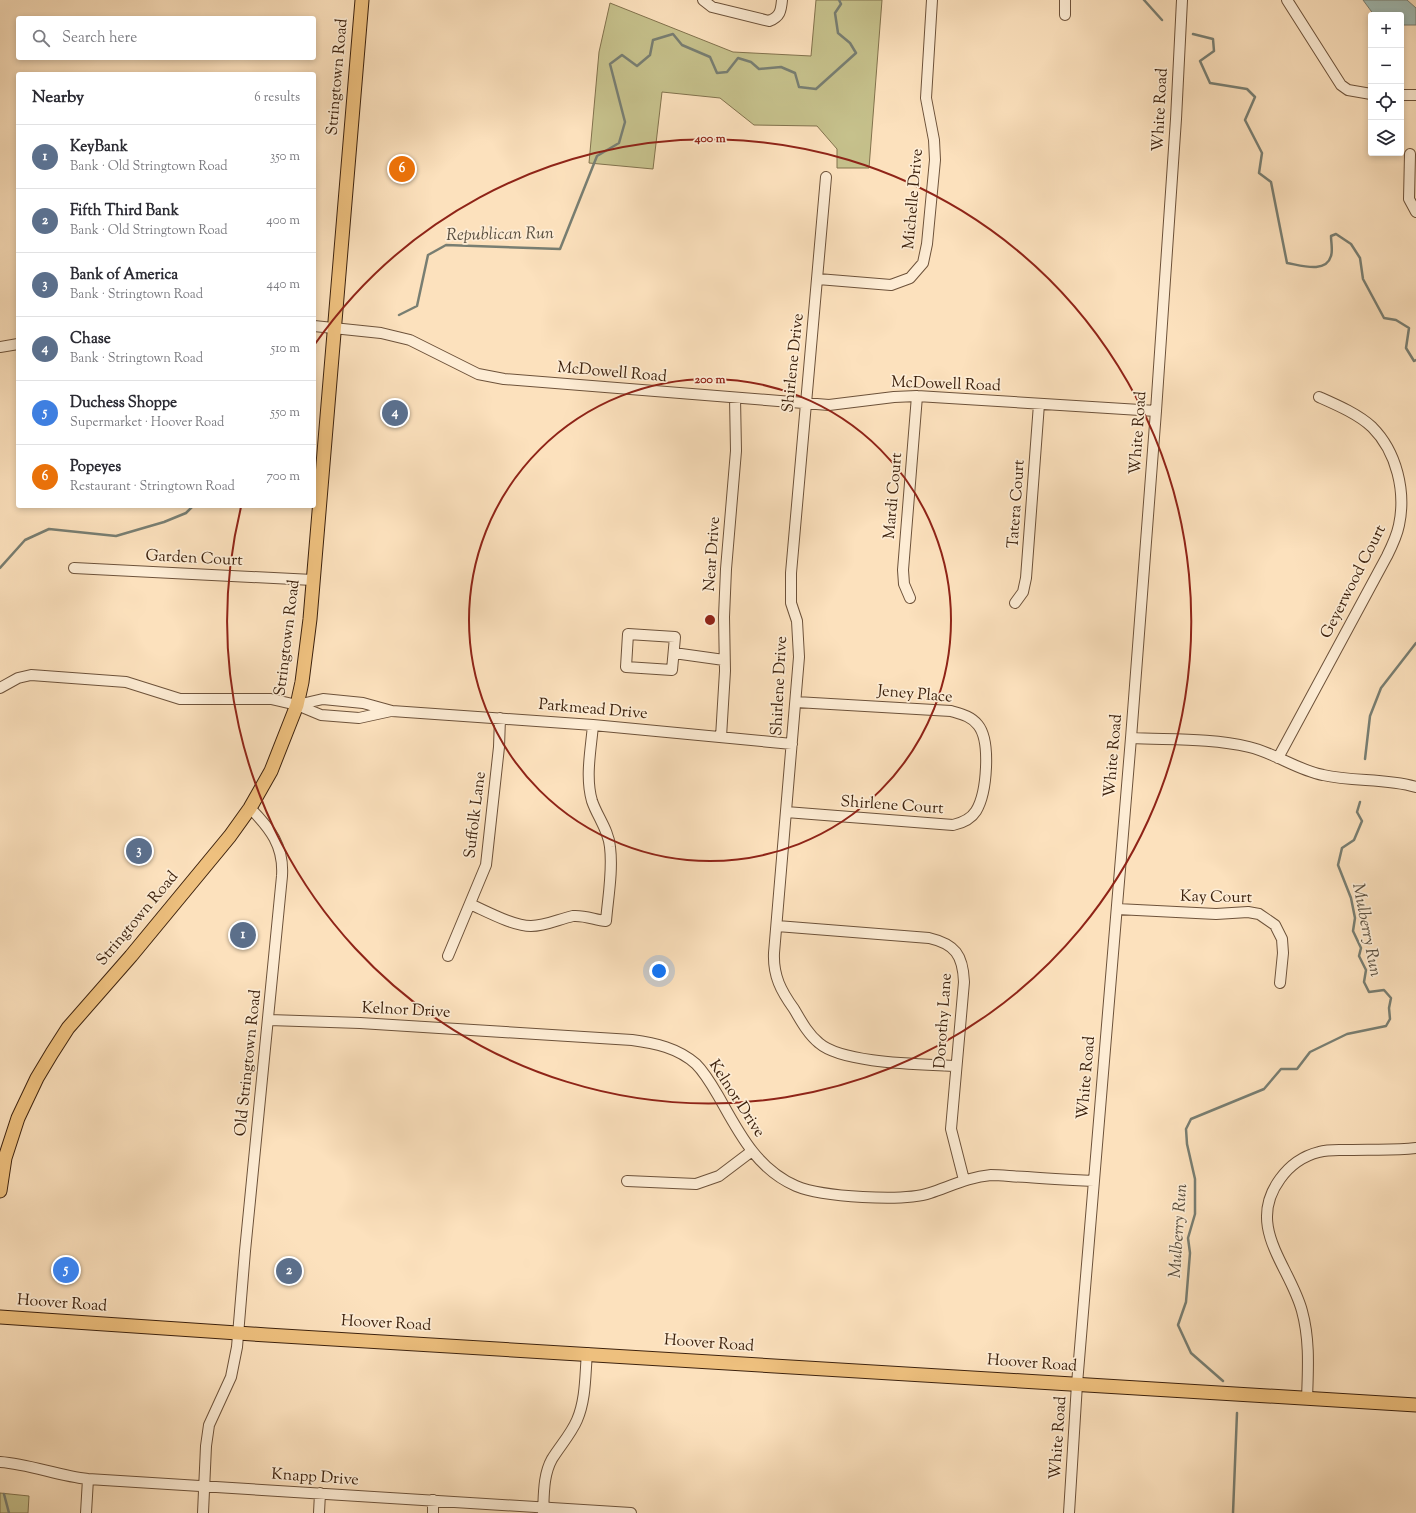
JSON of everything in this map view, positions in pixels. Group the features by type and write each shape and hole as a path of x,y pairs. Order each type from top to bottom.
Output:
{"main road":[{"name":"Stringtown Road","path":"0,1191 5,1158 18,1118 36,1078 68,1028 219,849 250,808 271,771 297,705 305,661 313,580 362,0"},
{"name":"Hoover Road","path":"0,1316 1416,1405"}],"street":[{"path":"703,0 712,7 769,20 776,18 781,13 782,0"},
{"name":"Michelle Drive","path":"818,278 891,284 910,278 923,264 927,244 935,160 934,140 926,98 932,0"},
{"path":"1064,15 1065,0"},
{"name":"White Road","path":"1069,1513 1077,1384 1131,738 1156,411 1176,126 1182,0"},
{"path":"1287,0 1341,84 1348,90 1368,93"},
{"path":"1404,95 1416,95"},
{"path":"1410,154 1408,192 1411,206 1416,212"},
{"name":"Shirlene Drive","path":"826,177 818,278 804,403 790,573 792,603 797,621 799,657 774,963 778,983 811,1035 820,1044 841,1055 854,1058 956,1066"},
{"name":"McDowell Road","path":"316,326 334,330 381,333 410,340 465,369 489,377 735,398 840,405 894,397 917,396 1156,411"},
{"path":"0,347 16,344"},
{"name":"Mardi Court","path":"910,598 904,584 903,570 917,396"},
{"name":"Geyerwood Court","path":"1278,758 1388,556 1399,526 1402,506 1396,468 1390,452 1372,427 1345,409 1319,397"},
{"name":"Near Drive","path":"721,737 726,569 736,451 735,398"},
{"name":"Tatera Court","path":"1015,603 1023,592 1026,578 1039,404"},
{"name":"Garden Court","path":"74,568 313,580"},
{"path":"628,634 675,637 674,653 672,670 626,667 628,634"},
{"path":"674,653 724,660"},
{"name":"Parkmead Drive","path":"0,688 18,678 31,675 126,682 180,699 271,699 297,705 321,715 360,718 392,711"},
{"name":"Parkmead Drive","path":"297,705 323,699 363,703 392,711 594,725 792,744"},
{"name":"Jeney Place","path":"796,702 951,711 969,717 982,731 985,742 984,772"},
{"name":"Suffolk Lane","path":"448,956 486,865 499,746 500,718"},
{"path":"470,904 493,914 530,926 574,916 585,916 594,920 606,921 611,870 610,846 592,801 590,788 589,771 594,725"},
{"path":"1131,738 1230,743 1250,747 1306,771 1322,775 1345,779 1392,782 1416,787"},
{"name":"Shirlene Court","path":"786,812 953,825 962,823 976,811 983,794 984,772"},
{"name":"Old Stringtown Road","path":"203,1513 209,1425 230,1377 236,1354 281,894 282,857 273,834 250,808"},
{"name":"Kay Court","path":"1117,909 1216,914 1248,912 1259,914 1275,925 1282,938 1283,954 1280,983"},
{"name":"Dorothy Lane","path":"777,926 929,938 939,940 953,948 963,967 951,1129 964,1180"},
{"name":"Kelnor Drive","path":"269,1020 360,1023 609,1039 646,1042 673,1049 685,1057 705,1075 743,1140 760,1161 776,1176 797,1186 824,1193 886,1198 905,1197 929,1193 964,1180 992,1175 1094,1182"},
{"path":"1307,1399 1308,1335 1302,1310 1295,1291 1269,1236 1267,1216 1271,1194 1290,1167 1299,1160 1316,1153 1331,1150 1416,1148"},
{"path":"627,1181 696,1184 719,1176 752,1151"},
{"path":"543,1510 547,1470 551,1460 572,1430 581,1408 587,1353"},
{"name":"Knapp Drive","path":"0,1462 14,1463 66,1477 88,1479 433,1500 543,1510 631,1513"},
{"path":"86,1513 88,1479"},
{"path":"319,1513 320,1493"},
{"path":"433,1500 433,1513"}],"shaded area":[{"path":"816,0 882,0 869,168 837,168 837,149 817,126 754,125 720,98 662,92 653,169 589,163 599,52 610,3 733,52 811,56"},
{"path":"0,1493 29,1496 28,1513 0,1513"}],"water":[{"path":"1363,0 1407,0 1416,8 1416,25 1404,25 1404,12 1372,12"}],"waterway":[{"name":"Republican Run","path":"399,315 417,306 428,255 446,245 560,249 597,156 619,143 625,122 610,64 622,55 637,66 650,55 653,40 673,34 682,45 710,57 717,73 727,72 738,58 751,62 759,69 781,67 795,73 799,87 816,89 856,53 850,43 838,33 835,13 841,4 839,0"},
{"name":"Mulberry Run","path":"1144,0 1162,20"},
{"name":"Mulberry Run","path":"1193,34 1213,39 1214,51 1200,61 1210,83 1247,89 1255,97 1245,120 1262,153 1259,173 1271,182 1287,263 1312,267 1324,265 1328,262 1332,254 1331,236 1336,234 1351,244 1360,258 1363,279 1384,318 1396,320 1409,328 1406,348 1414,361 1416,360"},
{"name":"Republican Run","path":"0,568 25,540 49,529 116,536 164,522 186,513 191,508"},
{"name":"Mulberry Run","path":"1365,759 1370,716 1381,688 1416,643"},
{"name":"Mulberry Run","path":"1223,1381 1191,1353 1178,1325 1186,1302 1190,1253 1188,1238 1195,1214 1195,1179 1187,1144 1186,1129 1191,1119 1264,1089 1281,1069 1297,1069 1310,1052 1347,1034 1386,1026 1390,1019 1389,1008 1391,998 1384,990 1369,992 1364,982 1366,970 1359,956 1361,948 1353,931 1355,918 1351,898 1338,865 1342,848 1354,840 1362,821 1357,812 1360,802"},
{"name":"Mulberry Run","path":"1233,1513 1237,1413"},
{"name":"Republican Run","path":"4,1494 9,1513"}],"place":[{"name":"Popeyes","path":"402,169"},
{"name":"Chase","path":"395,413"},
{"name":"Bank of America","path":"139,851"},
{"name":"KeyBank","path":"243,935"},
{"name":"Duchess Shoppe","path":"66,1270"},
{"name":"Fifth Third Bank","path":"289,1271"}]}
